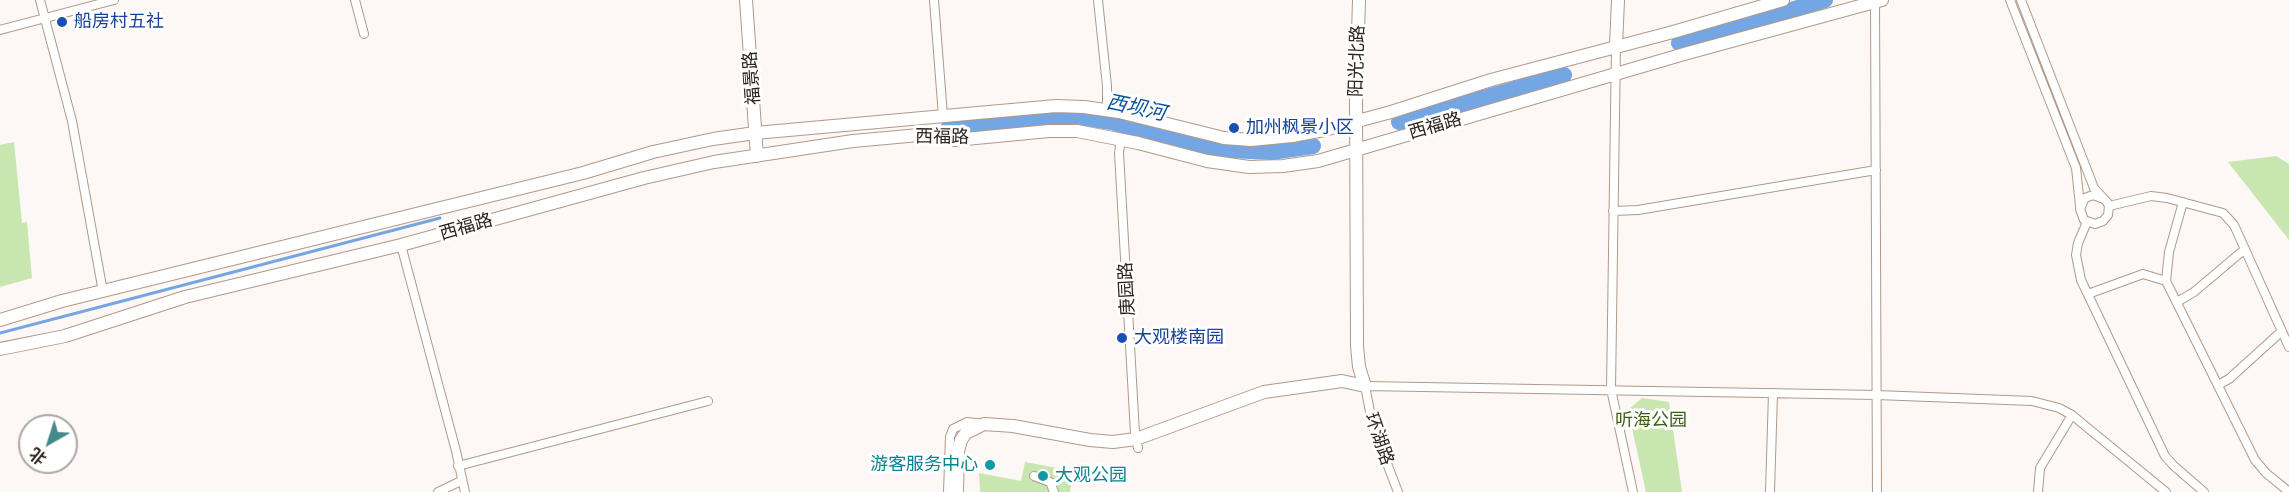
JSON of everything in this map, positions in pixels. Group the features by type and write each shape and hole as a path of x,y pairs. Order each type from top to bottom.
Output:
{"main road":[{"name":"福景路","path":"746,0 757,156"},
{"name":"阳光北路","path":"1359,0 1356,150 1357,346 1359,367 1365,386"},
{"path":"1616,46 1618,0"},
{"name":"西福路","path":"0,320 39,307 583,173 653,152 713,139 755,133 1056,106 1107,110 1224,138 1251,140 1292,136 1357,122 1491,80 1783,0"},
{"name":"西福路","path":"0,349 65,336 185,297 401,246 644,178 714,162 853,141 919,135 955,140 1049,131 1077,131 1121,139 1207,161 1249,167 1283,166 1318,161 1451,120 1513,105 1695,51 1878,1"},
{"path":"957,492 958,451 961,440 966,433 984,424 1013,426 1090,440 1137,443 1264,392 1342,381 1365,386"}],"street":[{"path":"40,0 72,121 103,292"},
{"path":"0,30 114,0"},
{"path":"355,0 364,34"},
{"path":"934,0 943,116"},
{"path":"1098,0 1107,86 1107,110"},
{"path":"2010,0 2076,168 2082,216 2087,222 2095,224 2103,221 2108,215 2107,202 2094,188 2021,0"},
{"path":"1877,492 1878,1"},
{"path":"1616,46 1611,389 1633,492"},
{"name":"庚园路","path":"1121,139 1119,153 1137,443"},
{"path":"1613,211 1638,210 1876,170"},
{"path":"2080,209 2082,201 2089,196 2097,195 2107,202 2151,196 2223,213 2234,225 2289,347"},
{"path":"2183,202 2169,252 2166,281 2255,459 2266,473 2288,490"},
{"path":"2087,222 2078,243 2076,255 2077,268 2088,294 2165,456 2204,492"},
{"path":"401,246 465,492"},
{"path":"2177,302 2194,292 2245,249"},
{"path":"2088,294 2143,274 2166,281"},
{"path":"2218,385 2282,331"},
{"path":"1365,386 1611,389 2032,401 2059,408 2072,415 2166,492"},
{"name":"环湖路","path":"1365,386 1373,426 1398,492"},
{"path":"1770,492 1773,393"},
{"path":"458,466 708,401"},
{"path":"2038,492 2040,468 2072,415"},
{"path":"948,492 950,437 953,429 967,422 984,424"},
{"path":"1034,476 1050,482 1054,492"},
{"path":"438,492 461,481"}],"green space":[{"path":"14,142 22,223 27,222 32,278 0,287 0,145"},
{"path":"2276,156 2289,164 2289,240 2228,162"},
{"name":"听海公园","path":"1642,398 1669,402 1682,492 1646,492 1628,410"},
{"name":"大观公园","path":"1025,462 1057,468 1057,473 1072,480 1070,492 980,492 979,473 1021,481"}],"waterway":[{"name":"西坝河","path":"1679,43 1825,0"},
{"name":"西坝河","path":"1399,122 1564,75"},
{"name":"西坝河","path":"949,126 1080,117 1111,122 1206,147 1230,150 1271,152 1313,146"},
{"path":"0,333 440,218"}],"place":[{"name":"船房村五社","path":"62,22"},
{"name":"加州枫景小区","path":"1234,128"},
{"name":"大观楼南园","path":"1122,338"},
{"name":"游客服务中心","path":"990,465"},
{"name":"大观公园","path":"1043,476"}]}
